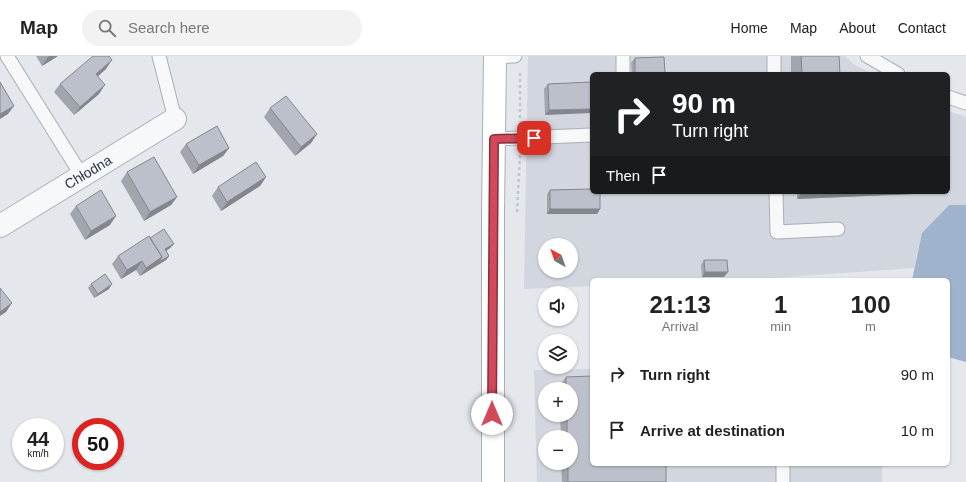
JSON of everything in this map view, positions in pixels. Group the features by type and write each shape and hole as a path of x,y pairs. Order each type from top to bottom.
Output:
{"main road":[{"path":"493,482 494,139 502,56"}],"street":[{"name":"Chłodna","path":"0,226 176,119"}],"lane":[{"path":"6,56 82,176"},
{"path":"159,56 176,119"},
{"path":"623,56 623,72"},
{"path":"774,56 774,72"},
{"path":"867,56 895,72"},
{"path":"950,98 966,103"},
{"path":"494,139 590,135"},
{"path":"776,194 777,232 838,229"},
{"path":"783,466 783,482"}],"shaded area":[{"path":"528,56 845,56 855,65 869,72 590,72 590,194 950,194 950,112 966,117 966,205 949,205 922,233 914,268 772,278 590,278 590,286 538,286 538,288 524,289"},
{"path":"578,369 590,369 590,466 882,466 882,482 537,482 534,370 538,370 538,374 578,374"}],"water":[{"path":"949,205 966,205 966,362 950,358 950,278 912,278 922,233"}],"building":[{"path":"93,56 109,56 112,60 96,74 105,85 80,107 60,84"},
{"path":"801,56 839,56 840,72 802,72"},
{"path":"664,57 665,72 635,72 635,58"},
{"path":"0,82 14,106 0,114"},
{"path":"590,82 590,109 549,110 548,84"},
{"path":"286,96 317,134 301,147 270,108"},
{"path":"217,126 229,148 199,165 186,144"},
{"path":"154,157 177,197 150,212 127,172"},
{"path":"256,162 266,177 227,202 218,187"},
{"path":"590,189 590,194 600,194 600,209 550,209 550,190"},
{"path":"101,190 116,216 91,231 76,206"},
{"path":"164,229 174,244 165,249 169,256 159,262 162,257 150,238"},
{"path":"149,236 162,257 146,268 142,261 127,270 118,256"},
{"path":"704,260 727,260 728,272 705,272"},
{"path":"105,274 112,284 98,294 91,284"},
{"path":"0,288 12,303 0,312"},
{"path":"590,376 590,466 666,466 666,482 568,482 568,470 578,470 578,430 567,430 567,422 578,422 578,382 566,382 566,377"}],"route":[{"path":"492,414 492,213 494,139 534,138"}]}
